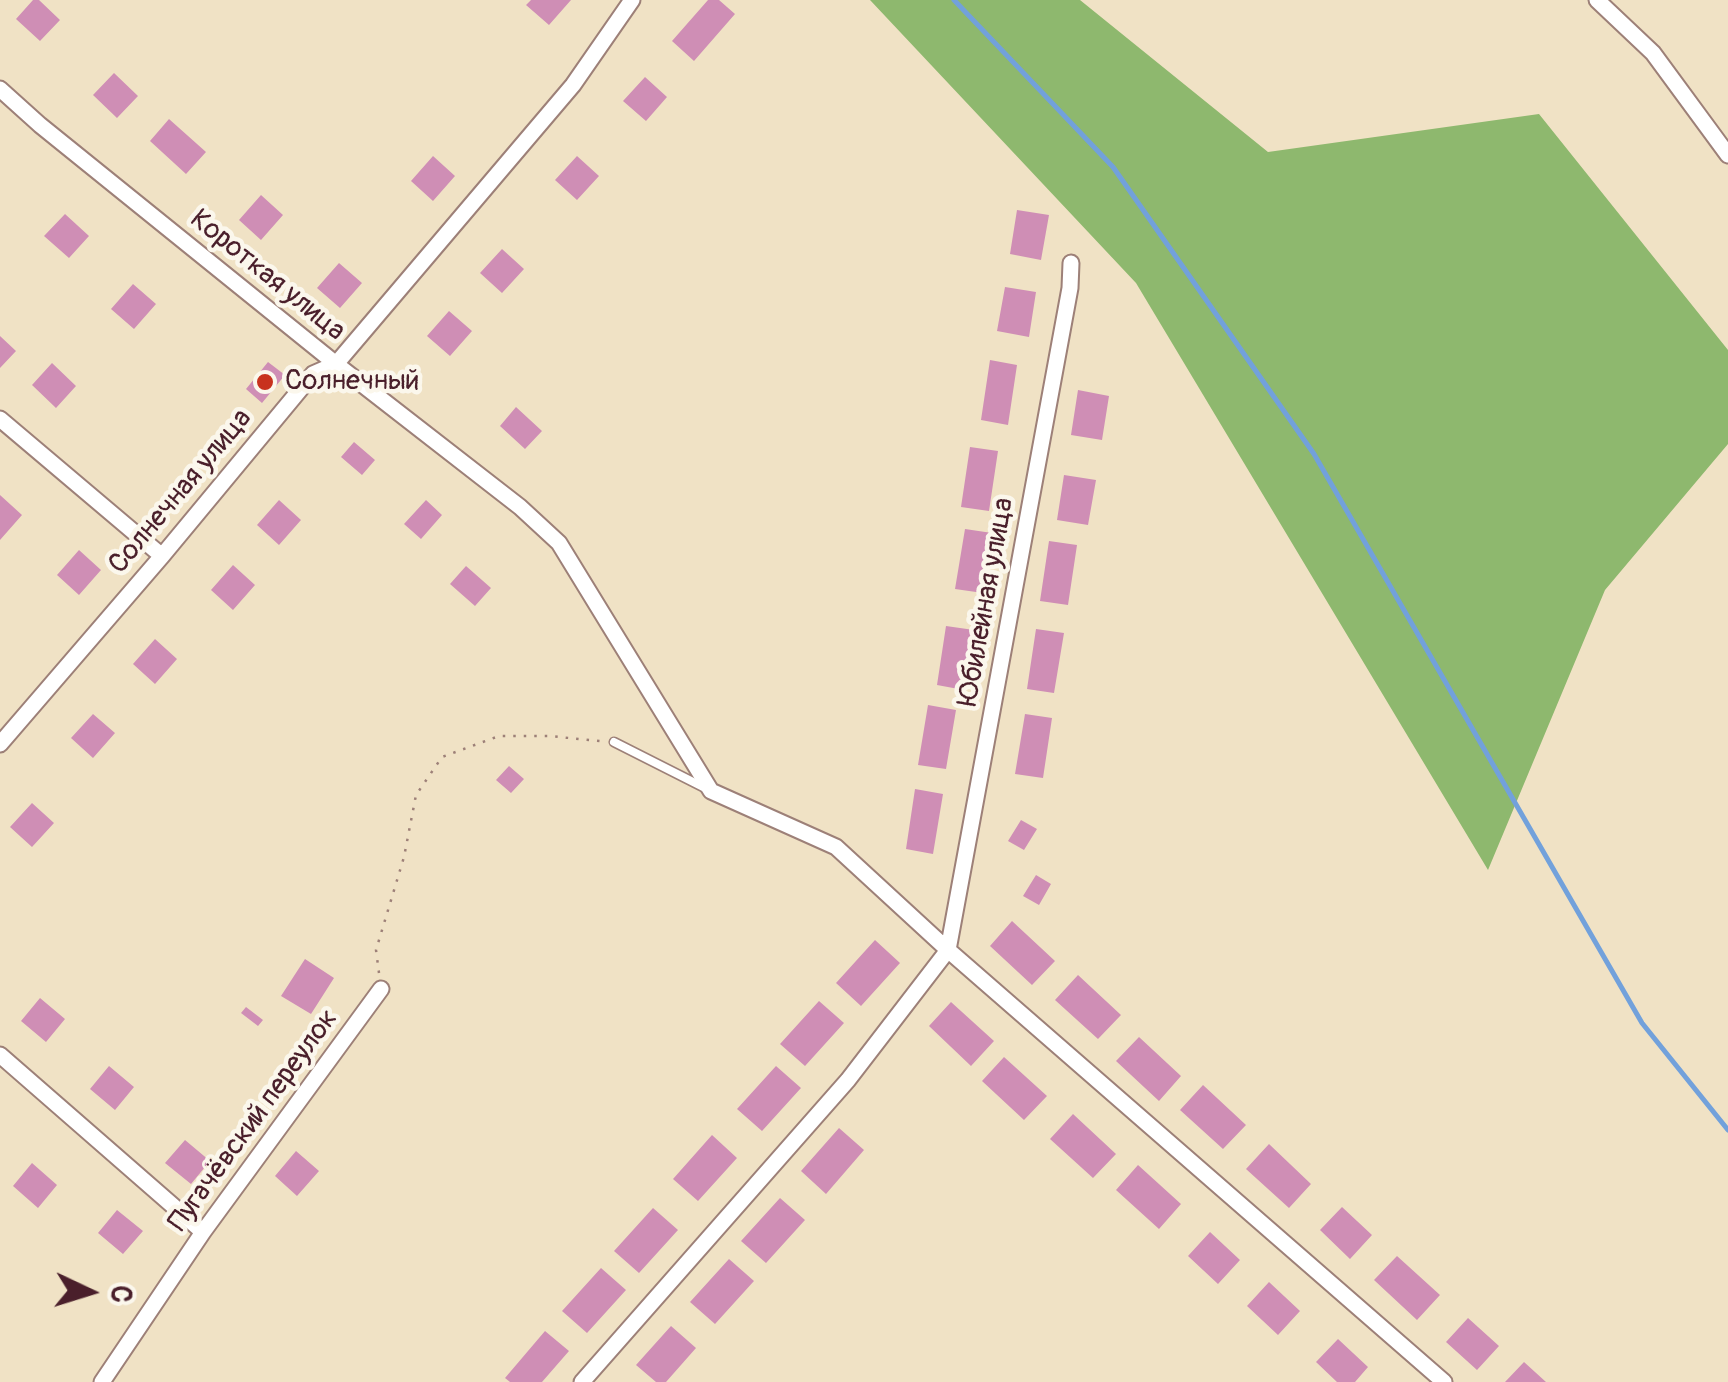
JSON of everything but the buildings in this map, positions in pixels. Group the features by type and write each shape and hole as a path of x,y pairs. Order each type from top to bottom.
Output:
{"street":[{"name":"Солнечная улица","path":"0,744 312,374 336,364 573,85 633,0"},
{"path":"1597,0 1652,52 1728,155"},
{"name":"Короткая улица","path":"0,89 336,364 520,507 559,544 711,791"},
{"name":"Юбилейная улица","path":"582,1382 848,1080 948,950 1070,288 1071,263"},
{"path":"0,419 162,556"},
{"path":"711,791 836,847 948,950 1444,1382"},
{"name":"Пугачёвский переулок","path":"102,1382 203,1232 381,989"},
{"path":"0,1055 203,1232"}],"lane":[{"path":"614,742 711,791"}],"path":[{"path":"381,989 376,950 404,856 416,795 442,758 499,736 614,742"}],"green space":[{"path":"870,0 1080,0 1268,152 1539,114 1728,350 1728,444 1605,590 1488,870 1136,283"}],"waterway":[{"path":"954,0 1113,167 1314,454 1642,1023 1728,1130"}],"place":[{"name":"Солнечный","path":"265,382"}]}
